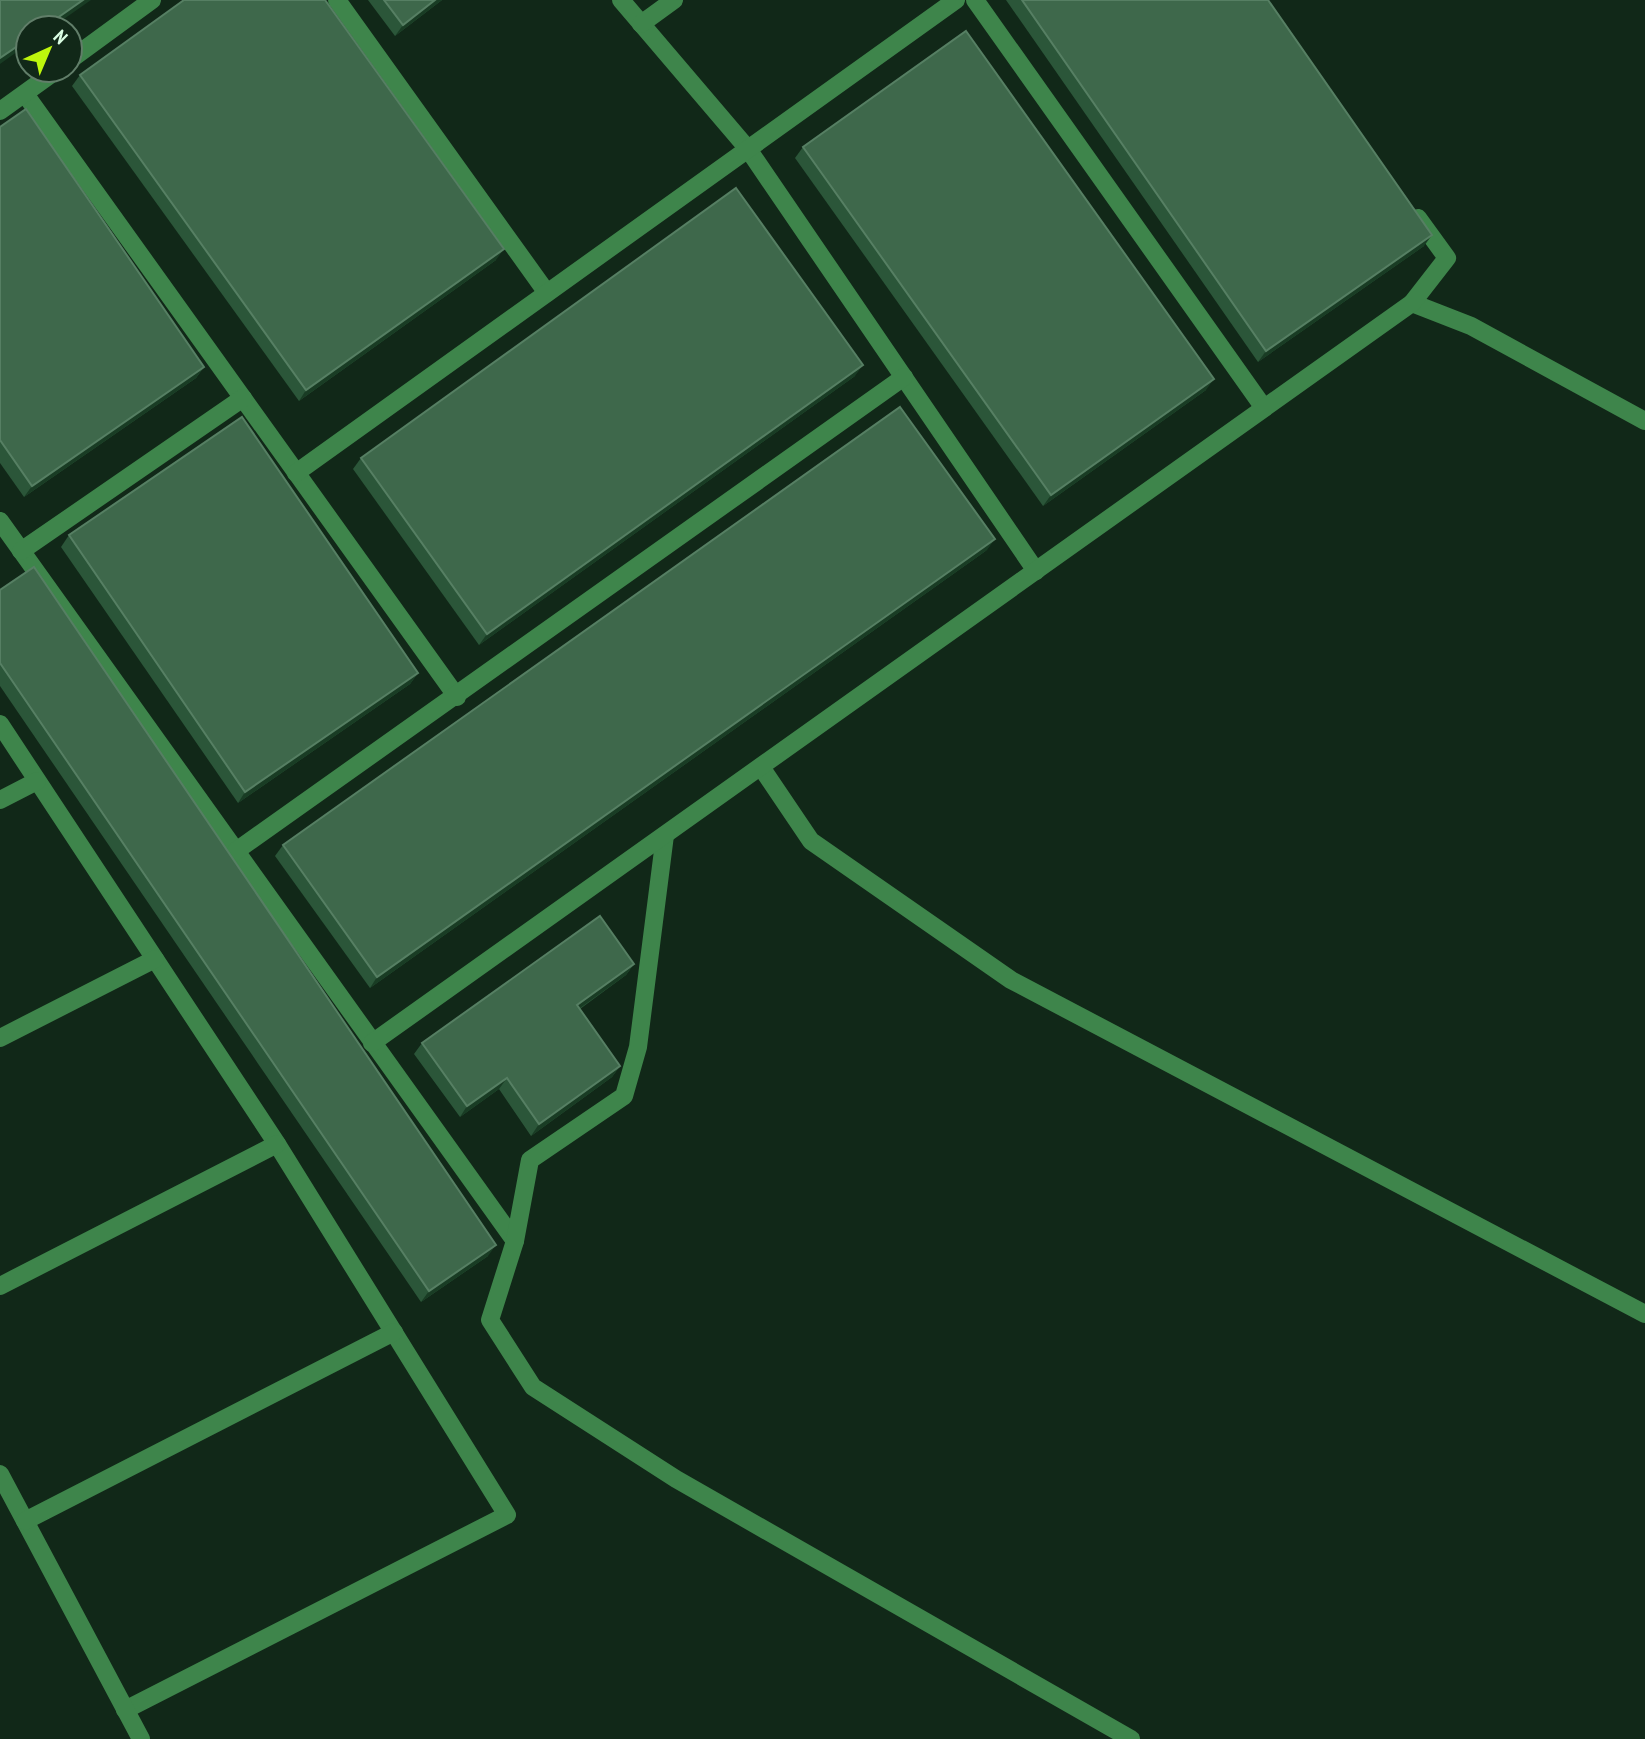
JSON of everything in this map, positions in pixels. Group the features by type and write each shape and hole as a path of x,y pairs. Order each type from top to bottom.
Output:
{"street":[{"path":"84,50 152,0"},
{"path":"337,0 547,293"},
{"path":"621,0 748,149 1037,571"},
{"path":"641,24 674,0"},
{"path":"296,473 956,0"},
{"path":"975,0 1265,408"},
{"path":"0,111 38,84"},
{"path":"25,94 457,696"},
{"path":"372,1043 1412,303 1447,258 1407,202"},
{"path":"1412,303 1471,326 1645,421"},
{"path":"236,851 904,377"},
{"path":"21,551 243,398"},
{"path":"0,522 515,1241"},
{"path":"0,724 277,1144 507,1515 125,1710"},
{"path":"761,767 811,841 1011,980 1645,1314"},
{"path":"0,800 37,781"},
{"path":"665,835 638,1048 624,1096 530,1160 515,1241 490,1320 533,1387 676,1479 1131,1739"},
{"path":"0,1038 155,959"},
{"path":"0,1286 277,1144"},
{"path":"25,1521 394,1332"},
{"path":"0,1474 141,1739"}],"building":[{"path":"0,0 83,0 63,14 14,14 14,48 0,58"},
{"path":"184,0 325,0 504,249 306,390 84,81 84,72"},
{"path":"384,0 435,0 403,25"},
{"path":"1022,0 1268,0 1432,235 1266,351"},
{"path":"966,31 1214,379 1051,495 803,147"},
{"path":"26,109 204,367 32,486 0,440 0,127"},
{"path":"736,188 863,365 487,634 361,458"},
{"path":"900,407 995,539 377,977 283,845"},
{"path":"242,417 418,673 245,792 69,535"},
{"path":"34,567 496,1245 429,1291 0,663 0,590"},
{"path":"600,916 634,964 577,1005 620,1066 539,1124 507,1078 467,1106 422,1043"}]}
